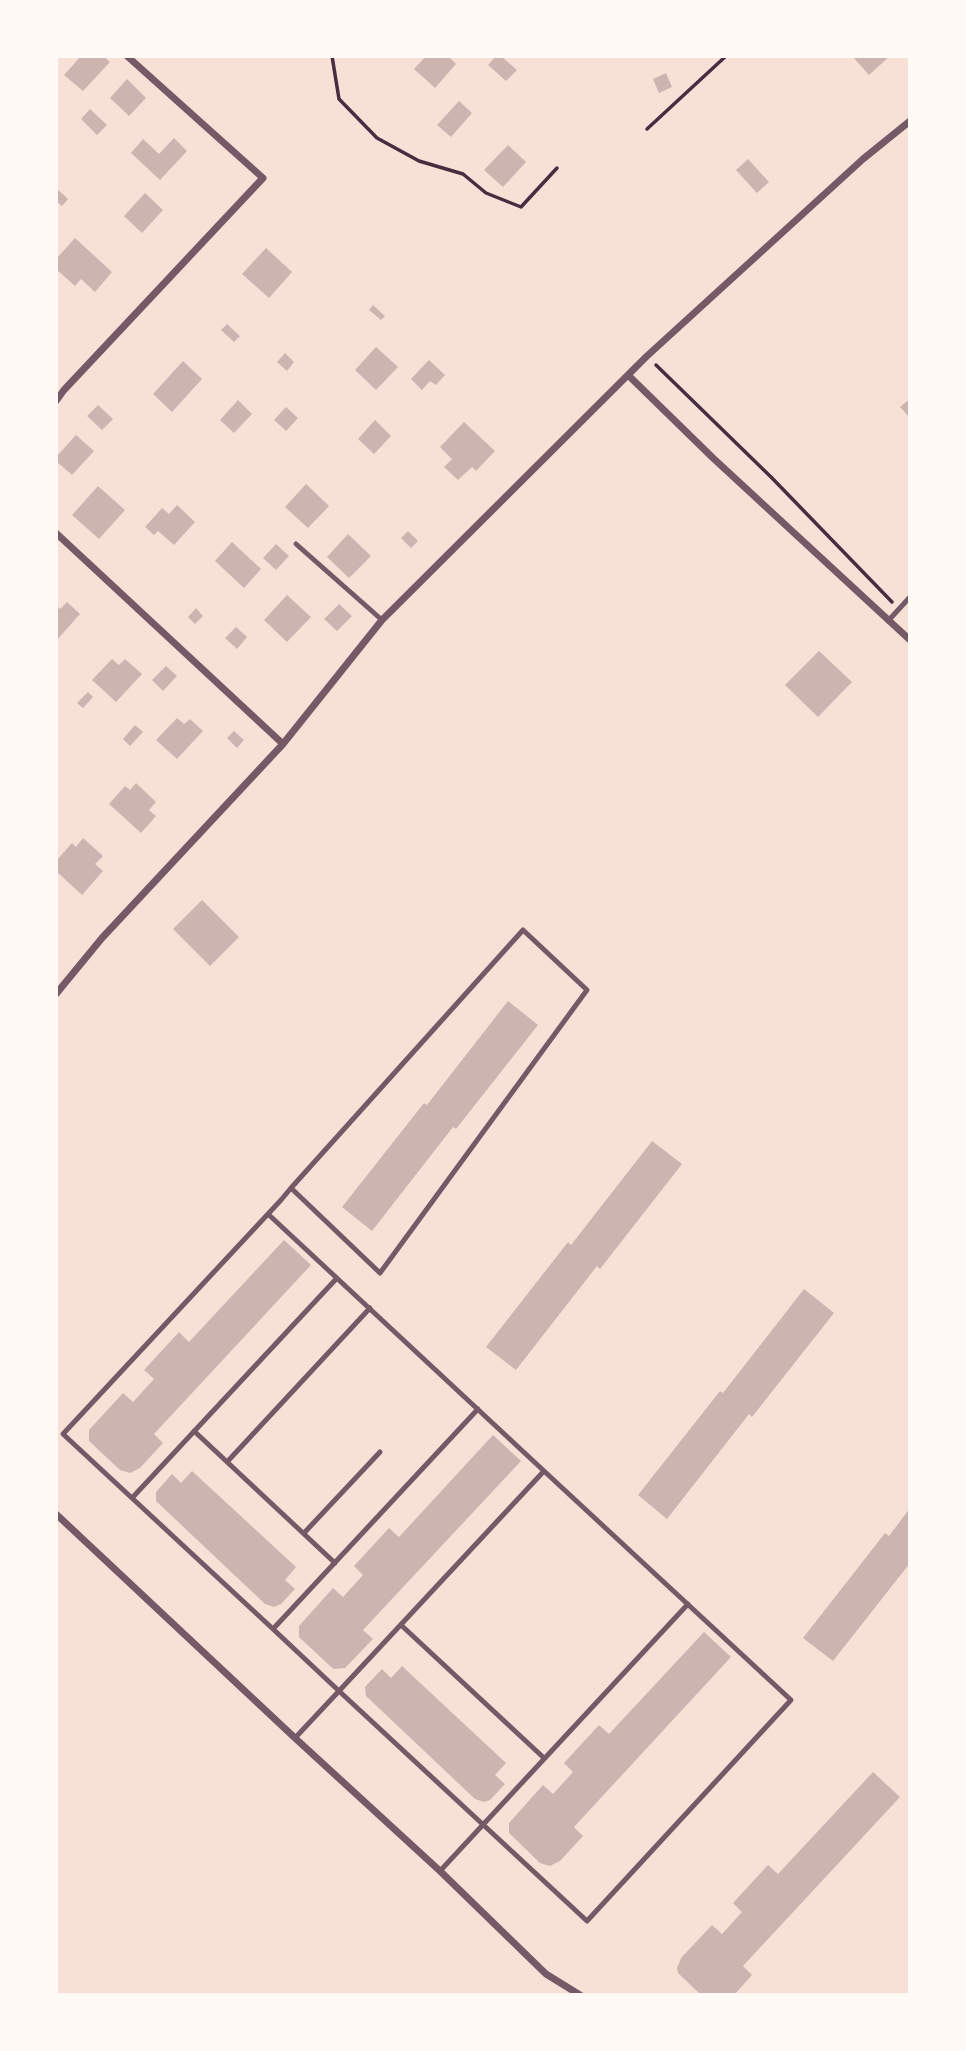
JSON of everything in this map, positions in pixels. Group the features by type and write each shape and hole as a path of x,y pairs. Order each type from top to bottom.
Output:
{"street":[{"path":"56,401 263,178 127,56"},
{"path":"56,994 102,938 283,744 382,620 646,356 863,159 910,121"},
{"path":"628,375 713,458 910,640"},
{"path":"56,534 283,744"},
{"path":"56,1514 546,1973 580,1995"}],"lane":[{"path":"296,544 382,620"},
{"path":"888,621 910,597"},
{"path":"268,1214 792,1700 587,1921 63,1434 268,1214 291,1188 523,930 587,990 380,1273 291,1188"},
{"path":"132,1498 337,1278"},
{"path":"227,1462 370,1308"},
{"path":"273,1629 478,1409"},
{"path":"194,1431 335,1563"},
{"path":"304,1533 380,1452"},
{"path":"295,1738 544,1471"},
{"path":"440,1871 688,1604"},
{"path":"401,1625 544,1758"}],"path":[{"path":"332,56 339,99 377,138 419,161 463,174 486,193 521,207 557,168"},
{"path":"647,129 726,56"},
{"path":"646,356 772,478 899,611"}],"building":[{"path":"81,56 103,56 110,62 83,91 64,75"},
{"path":"426,56 448,56 456,64 435,88 414,69"},
{"path":"496,56 501,56 517,70 506,81 488,65"},
{"path":"852,56 890,56 869,75"},
{"path":"666,73 672,87 659,93 653,79"},
{"path":"127,79 146,98 129,116 110,98"},
{"path":"459,101 472,113 451,137 437,125"},
{"path":"90,109 107,125 97,135 81,119"},
{"path":"174,138 187,151 160,180 131,153 143,139 159,154"},
{"path":"508,145 526,162 503,187 484,170"},
{"path":"748,159 769,182 757,193 736,170"},
{"path":"56,188 68,199 62,206 56,201"},
{"path":"145,193 163,210 142,233 124,216"},
{"path":"75,238 112,272 95,292 81,279 75,286 56,269 56,259"},
{"path":"266,248 292,272 269,298 242,274"},
{"path":"373,305 385,316 381,320 369,310"},
{"path":"227,324 240,336 234,342 221,330"},
{"path":"376,347 398,367 376,390 355,370"},
{"path":"285,353 294,362 287,371 277,362"},
{"path":"429,360 445,375 436,385 430,381 422,390 411,379"},
{"path":"183,361 202,379 172,412 153,394"},
{"path":"910,399 910,418 900,407"},
{"path":"238,400 252,414 234,433 220,420"},
{"path":"98,405 113,419 102,430 87,416"},
{"path":"286,407 298,418 286,431 274,420"},
{"path":"375,420 391,436 374,454 358,439"},
{"path":"464,422 495,451 476,471 472,467 458,480 444,467 452,459 440,447"},
{"path":"76,435 94,451 72,475 56,461 56,457"},
{"path":"306,484 329,506 308,528 285,507"},
{"path":"98,486 125,510 99,539 72,515"},
{"path":"177,505 195,522 174,545 158,531 154,535 145,527 162,508 169,514"},
{"path":"408,531 418,541 411,548 401,538"},
{"path":"348,534 371,556 349,578 327,557"},
{"path":"232,542 261,569 244,588 215,561"},
{"path":"276,544 289,556 276,570 263,558"},
{"path":"287,595 311,617 287,642 264,620"},
{"path":"67,602 80,614 56,641 56,605 60,609"},
{"path":"339,604 352,616 337,631 324,619"},
{"path":"196,608 203,616 195,624 188,617"},
{"path":"236,627 247,637 237,649 225,638"},
{"path":"819,651 852,682 818,717 785,685"},
{"path":"112,659 119,665 125,659 142,674 116,702 92,680"},
{"path":"166,666 177,676 163,691 152,680"},
{"path":"88,692 93,697 83,708 77,703"},
{"path":"177,718 184,724 190,719 203,731 177,759 156,740"},
{"path":"135,725 143,732 130,746 123,739"},
{"path":"234,731 244,740 237,748 227,738"},
{"path":"136,783 156,802 149,810 156,816 141,833 109,804 125,786 130,790"},
{"path":"83,838 103,856 95,864 103,871 82,895 56,871 56,861 72,843 76,847"},
{"path":"202,900 239,937 210,966 173,929"},
{"path":"508,1001 538,1025 456,1129 453,1127 372,1231 342,1207 424,1103 427,1105"},
{"path":"652,1141 682,1164 600,1269 597,1266 516,1370 486,1347 568,1242 571,1245"},
{"path":"284,1240 311,1265 154,1434 163,1443 140,1468 130,1473 120,1470 89,1441 89,1430 123,1393 133,1402 154,1379 144,1370 179,1332 189,1342"},
{"path":"804,1289 834,1313 752,1417 749,1414 667,1519 638,1495 720,1391 723,1393"},
{"path":"493,1435 521,1461 363,1630 373,1639 345,1668 334,1669 299,1637 299,1626 333,1588 343,1597 363,1575 354,1566 389,1528 399,1537"},
{"path":"192,1471 296,1567 285,1580 295,1589 281,1604 274,1607 265,1604 156,1501 156,1492 172,1474 181,1483"},
{"path":"910,1508 910,1563 833,1661 803,1638 885,1533 889,1536"},
{"path":"704,1632 731,1657 574,1827 583,1836 560,1861 550,1866 540,1863 509,1833 509,1823 543,1785 553,1794 573,1772 564,1763 599,1725 609,1734"},
{"path":"402,1666 506,1763 495,1775 505,1784 490,1800 484,1802 475,1799 366,1696 365,1687 382,1669 391,1678"},
{"path":"873,1772 900,1797 743,1966 752,1975 734,1995 701,1995 678,1973 681,1958 712,1925 722,1934 742,1912 733,1903 768,1865 778,1874"}]}
